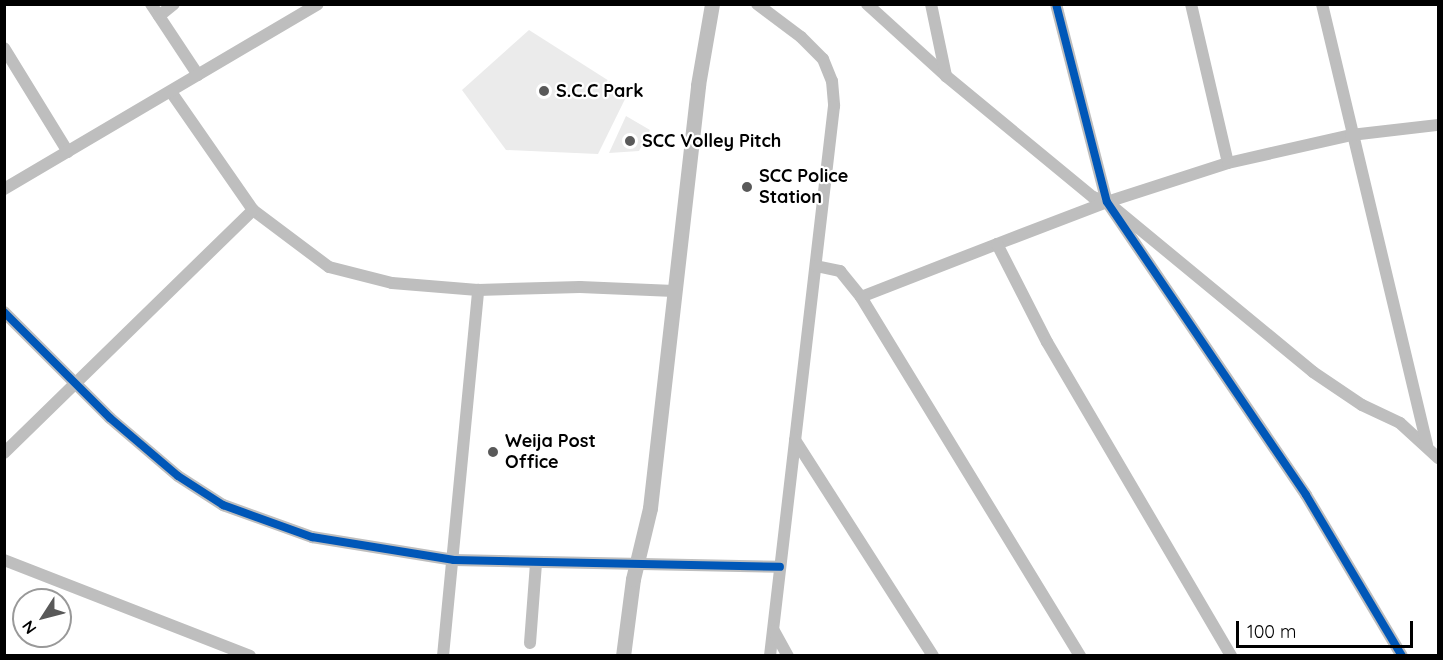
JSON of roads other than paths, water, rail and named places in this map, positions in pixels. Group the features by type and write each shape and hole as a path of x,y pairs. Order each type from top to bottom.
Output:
{"street":[{"path":"151,4 198,75"},
{"path":"159,16 174,4"},
{"path":"4,189 318,4"},
{"path":"623,656 637,565 650,508 698,85 712,4"},
{"path":"757,4 823,58 832,81 834,105 770,656"},
{"path":"867,4 946,75 1093,196 1107,202 1314,372 1362,405 1400,423 1427,445 1438,458"},
{"path":"931,4 946,75"},
{"path":"1056,4 1107,202 1306,495 1402,656"},
{"path":"1191,4 1228,163"},
{"path":"1322,4 1351,135 1427,445"},
{"path":"4,48 68,152"},
{"path":"171,92 253,210 302,250 346,273 392,283 478,290 580,286 674,291"},
{"path":"861,297 1107,202 1228,163 1351,135 1438,125"},
{"path":"4,453 253,210"},
{"path":"997,244 1047,342 1231,656"},
{"path":"816,266 840,271 861,297 1080,656"},
{"path":"443,656 454,560 478,290"},
{"path":"4,312 144,449 223,505 312,537 454,560 780,567"},
{"path":"795,440 933,656"},
{"path":"4,560 250,656"},
{"path":"530,643 536,563"},
{"path":"774,631 788,656"}],"place":[{"name":"S.C.C Park","path":"544,91"},
{"name":"SCC Volley Pitch","path":"630,141"},
{"name":"SCC Police Station","path":"747,187"},
{"name":"Weija Post Office","path":"493,452"}]}
